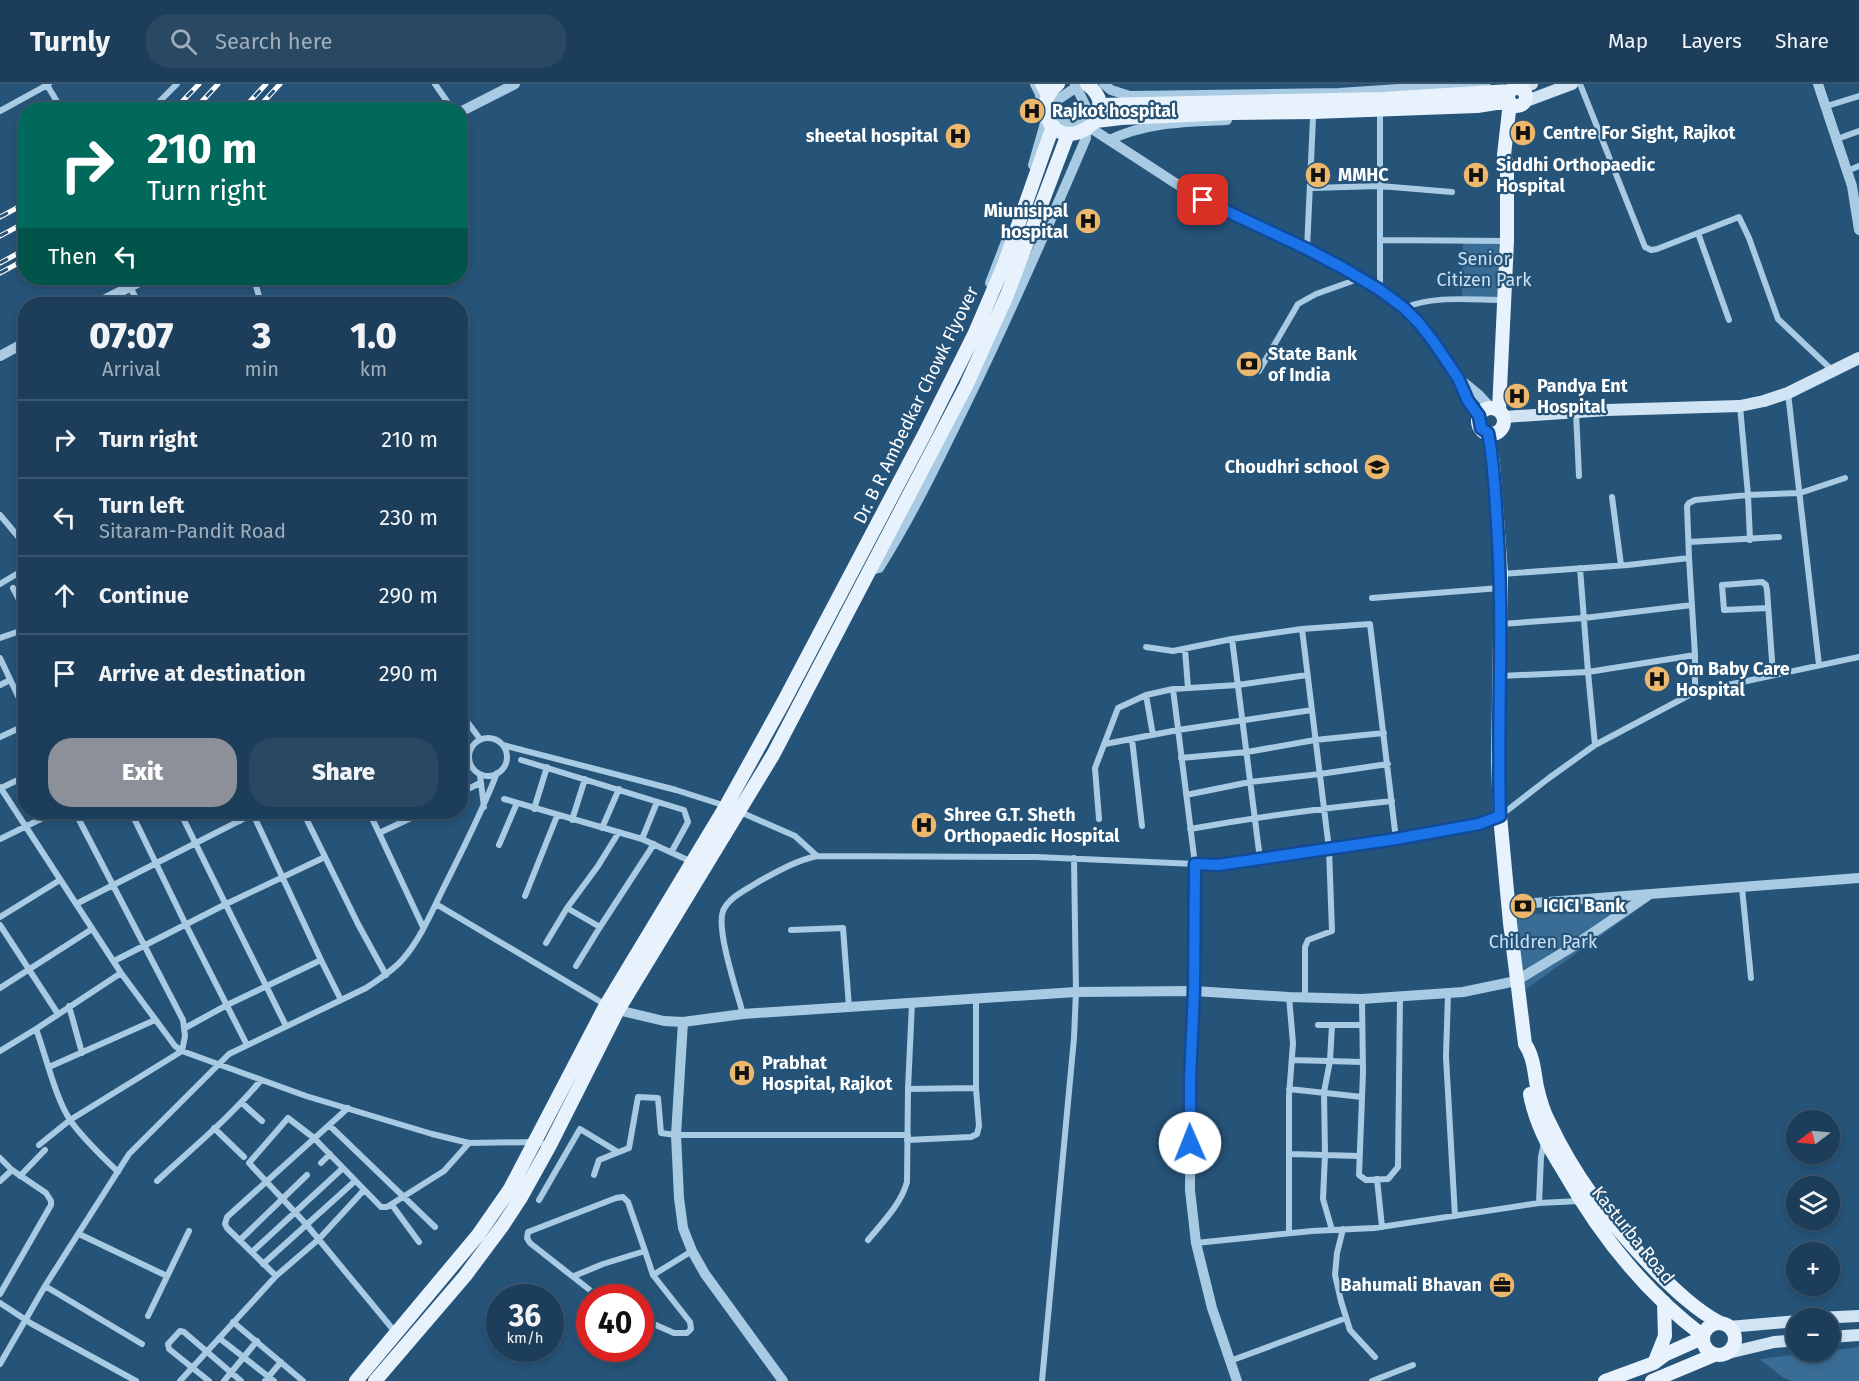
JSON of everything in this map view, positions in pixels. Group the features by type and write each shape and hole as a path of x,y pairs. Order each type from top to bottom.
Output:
{"main road":[{"path":"1058,84 1045,89 1046,111 1049,124 1068,134 1083,132 1091,123 1099,105 1094,90 1079,85"},
{"path":"1091,123 1121,118 1313,112 1476,100 1518,96 1572,84"},
{"path":"1493,432 1481,428 1493,413 1505,300 1507,165 1504,155 1518,96"},
{"path":"1099,105 1382,99 1476,100"},
{"name":"Dr. B R Ambedkar Chowk Flyover","path":"733,808 802,668 975,335 1004,265 1049,124"},
{"name":"Dr. B R Ambedkar Chowk Flyover","path":"733,808 773,755 942,434 988,340 1068,134"},
{"path":"1493,413 1740,406 1788,393 1859,358"},
{"path":"1493,413 1504,424 1493,432"},
{"path":"1493,432 1501,581 1498,761 1500,816 1516,981 1525,1044 1531,1053 1541,1104 1586,1198 1676,1291 1725,1325 1735,1335 1735,1341 1721,1354"},
{"path":"356,1381 497,1210 693,862 733,808"},
{"path":"375,1381 465,1276 520,1199 550,1145 612,1007 733,808"},
{"name":"Kasturba Road","path":"1525,1044 1523,1054 1531,1099 1545,1139 1628,1263 1664,1302 1702,1337"},
{"path":"1654,1363 1665,1336 1664,1302"},
{"path":"1840,1317 1859,1316"},
{"path":"1605,1381 1654,1363 1666,1354 1702,1337 1708,1327 1714,1323 1725,1325 1786,1322"},
{"path":"1840,1336 1859,1335"},
{"path":"1702,1337 1707,1350 1721,1354"},
{"path":"1652,1381 1721,1354 1786,1341"}],"street":[{"path":"159,102 177,84"},
{"path":"435,84 447,102"},
{"path":"468,108 514,84"},
{"path":"1035,84 1040,94 1041,112 1049,124 1091,123"},
{"path":"1104,84 1111,90 1130,96 1339,93 1427,86 1483,86 1493,98 1489,108 1485,110 1225,120 1162,125 1132,130 1110,140"},
{"path":"1580,84 1645,247 1650,250 1657,249 1739,217 1749,238 1778,319 1833,371"},
{"path":"1818,84 1852,186 1859,230"},
{"path":"0,111 48,85 58,102"},
{"path":"1041,112 1079,85 1091,123 1110,140 1209,205 1307,249 1361,278 1404,308 1433,341 1458,378 1468,401 1493,413"},
{"path":"1827,106 1859,96"},
{"path":"1380,115 1380,290"},
{"path":"1307,249 1313,118"},
{"path":"872,568 879,568 945,448 1005,325 1091,123"},
{"path":"1837,139 1859,131"},
{"path":"1847,171 1859,166"},
{"path":"1311,188 1380,186 1452,192"},
{"path":"1698,233 1729,320"},
{"path":"1381,240 1507,241"},
{"path":"1259,371 1298,304 1316,294 1361,278"},
{"path":"110,297 134,285"},
{"path":"130,287 136,297"},
{"path":"1404,308 1422,302 1505,300"},
{"path":"0,356 18,346"},
{"path":"1788,393 1818,665"},
{"path":"1740,406 1750,540"},
{"path":"1576,412 1579,476"},
{"path":"1695,692 1687,506 1689,503 1695,500 1748,495 1800,493 1845,478"},
{"path":"1611,497 1621,565"},
{"path":"0,515 18,536"},
{"path":"1689,542 1779,537"},
{"path":"1372,598 1580,568 1689,558"},
{"path":"1580,568 1595,745"},
{"path":"0,584 18,573"},
{"path":"1768,608 1724,610 1722,585 1762,582 1766,585 1767,590 1773,675"},
{"path":"13,588 18,598"},
{"path":"1501,624 1584,618 1692,605"},
{"path":"1146,647 1173,651 1185,650 1232,639 1302,629 1370,624 1396,839"},
{"path":"1302,629 1329,849 1332,931 1308,940 1305,947 1305,997"},
{"path":"0,638 18,632"},
{"path":"1232,639 1260,859"},
{"path":"1185,650 1188,688"},
{"path":"1501,676 1588,672 1695,655"},
{"path":"743,1014 721,929 723,913 728,904 740,893 800,860 817,856 1074,858 1218,865 1396,839 1479,824 1500,816 1595,745 1695,692 1859,657"},
{"path":"0,658 18,696"},
{"path":"1099,819 1095,768 1118,708 1146,695 1173,689 1238,685 1307,675"},
{"path":"0,685 10,680"},
{"path":"1173,689 1195,864 1194,991 1190,1053 1190,1190 1196,1243 1212,1308 1238,1381"},
{"path":"1146,695 1153,735"},
{"path":"1105,744 1243,719 1312,710"},
{"path":"468,723 480,739"},
{"path":"0,737 18,729"},
{"path":"1181,758 1247,752 1315,740 1384,733"},
{"path":"498,773 490,776 480,775 471,766 469,752 480,739 493,738 503,745 676,790 733,808 782,828 795,836 817,856"},
{"path":"1132,739 1142,826"},
{"path":"0,1364 45,1286 129,1154 229,1054 366,988 386,975 402,960 436,904 484,807 498,773 507,762 507,754 503,745"},
{"path":"521,760 684,810 688,822 672,851"},
{"path":"1186,795 1250,782 1388,764"},
{"path":"534,809 547,767"},
{"path":"480,775 484,807"},
{"path":"18,779 0,787 18,816"},
{"path":"572,819 585,779"},
{"path":"468,789 480,783"},
{"path":"602,828 619,789"},
{"path":"504,800 642,839 693,862"},
{"path":"1190,829 1324,807 1392,801"},
{"path":"642,839 657,802"},
{"path":"499,845 517,803"},
{"path":"525,896 557,816"},
{"path":"20,819 121,973 169,1040 182,1051 261,1080 432,1134 469,1143 534,1142 550,1145"},
{"path":"0,839 41,819"},
{"path":"79,819 146,946 185,1028 182,1051"},
{"path":"134,819 247,1045"},
{"path":"184,819 286,1026"},
{"path":"76,904 244,819"},
{"path":"257,819 281,877 340,1000"},
{"path":"307,819 358,924 386,975"},
{"path":"372,819 423,927"},
{"path":"379,833 409,819"},
{"path":"546,943 619,832"},
{"path":"576,966 654,843"},
{"path":"114,961 325,857"},
{"path":"1042,1381 1052,1258 1069,1105 1076,993 1074,858"},
{"path":"1508,905 1859,878"},
{"path":"0,917 60,880"},
{"path":"1742,888 1752,978"},
{"path":"436,904 612,1007 664,1021 683,1022 743,1014 1076,993 1194,991 1362,999 1480,990 1516,981 1572,947 1650,894"},
{"path":"567,908 600,927"},
{"path":"0,925 58,1014"},
{"path":"791,930 843,928 849,1008"},
{"path":"0,988 92,929"},
{"path":"185,1028 226,1005 321,960"},
{"path":"0,1051 121,973"},
{"path":"1448,993 1446,1057 1455,1216"},
{"path":"1289,997 1293,1043 1289,1089 1289,1233"},
{"path":"1362,999 1359,1174 1366,1180 1388,1179 1398,1167 1400,997"},
{"path":"594,1175 599,1160 629,1148 638,1098 658,1098 661,1133 676,1135 971,1137 977,1134 979,1126 976,1088 976,999"},
{"path":"868,1240 898,1202 907,1182 912,1003"},
{"path":"69,1006 82,1053"},
{"path":"49,1067 155,1020"},
{"path":"683,1022 676,1135 678,1187 683,1228 692,1251 705,1274 783,1381"},
{"path":"1318,1025 1361,1025"},
{"path":"1332,1025 1330,1061 1324,1092 1323,1199 1332,1230"},
{"path":"36,1029 70,1120 118,1172"},
{"path":"39,1145 70,1120 182,1051"},
{"path":"1292,1060 1362,1062"},
{"path":"157,1181 242,1103 261,1080"},
{"path":"908,1089 976,1088"},
{"path":"1289,1089 1362,1097"},
{"path":"242,1103 262,1121"},
{"path":"276,1276 227,1228 225,1220 265,1181 348,1108"},
{"path":"397,1333 306,1224 249,1163 288,1118 314,1138 381,1206 392,1205 444,1171 469,1143"},
{"path":"329,1125 435,1227"},
{"path":"214,1128 244,1157"},
{"path":"539,1200 580,1129 618,1152"},
{"path":"1539,1203 1541,1157 1545,1139"},
{"path":"20,1176 45,1150"},
{"path":"321,1163 330,1154"},
{"path":"1290,1154 1359,1156"},
{"path":"0,1158 12,1170 50,1197 51,1205 0,1294"},
{"path":"252,1252 343,1168"},
{"path":"0,1181 12,1170"},
{"path":"240,1240 307,1175"},
{"path":"1377,1179 1382,1227"},
{"path":"263,1264 355,1180"},
{"path":"180,1381 276,1276 319,1239 364,1190"},
{"path":"583,1284 530,1243 527,1238 528,1232 623,1197 628,1202 653,1275 690,1322 691,1329 687,1333 674,1332 654,1324"},
{"path":"1196,1243 1289,1233 1382,1227 1586,1198"},
{"path":"392,1205 419,1242"},
{"path":"1343,1229 1335,1275 1350,1330 1375,1357"},
{"path":"148,1316 189,1231"},
{"path":"79,1234 167,1276"},
{"path":"574,1276 645,1251"},
{"path":"653,1275 692,1251"},
{"path":"45,1286 142,1344"},
{"path":"0,1303 26,1320 136,1381"},
{"path":"1230,1361 1346,1318"},
{"path":"233,1322 303,1381"},
{"path":"209,1381 169,1349 168,1344 179,1332 182,1331 241,1381"},
{"path":"219,1338 270,1380 281,1362"},
{"path":"224,1381 257,1341"},
{"path":"1372,1381 1413,1365"}],"green space":[{"name":"Senior Citizen Park","path":"1463,241 1507,241 1505,300 1462,298"},
{"name":"Children Park","path":"1644,905 1519,994 1510,916"},
{"path":"1859,1347 1859,1381 1792,1381 1784,1378 1759,1359 1786,1356 1786,1362 1840,1362 1840,1349"}],"railway":[{"path":"182,102 199,84"},
{"path":"201,102 218,84"},
{"path":"249,102 266,84"},
{"path":"263,102 280,84"},
{"path":"0,217 18,207"},
{"path":"0,236 18,226"},
{"path":"0,263 18,253"},
{"path":"0,273 18,263"}],"place":[{"name":"Rajkot hospital","path":"1032,111"},
{"name":"Centre For Sight, Rajkot","path":"1523,133"},
{"name":"sheetal hospital","path":"958,136"},
{"name":"MMHC","path":"1318,175"},
{"name":"Siddhi Orthopaedic Hospital","path":"1476,175"},
{"name":"Miunisipal hospital","path":"1088,221"},
{"name":"State Bank of India","path":"1249,364"},
{"name":"Pandya Ent Hospital","path":"1517,396"},
{"name":"Choudhri school","path":"1377,467"},
{"name":"Om Baby Care Hospital","path":"1657,679"},
{"name":"Shree G.T. Sheth Orthopaedic Hospital","path":"924,825"},
{"name":"ICICI Bank","path":"1523,906"},
{"name":"Prabhat Hospital, Rajkot","path":"742,1073"},
{"name":"Bahumali Bhavan","path":"1502,1285"}],"route":[{"path":"1190,1143 1195,864 1218,865 1396,839 1479,824 1500,816 1498,761 1501,574 1494,463 1488,433 1481,428 1479,416 1468,401 1458,378 1446,359 1418,322 1404,308 1380,290 1343,268 1307,249 1209,205 1203,200"}]}
